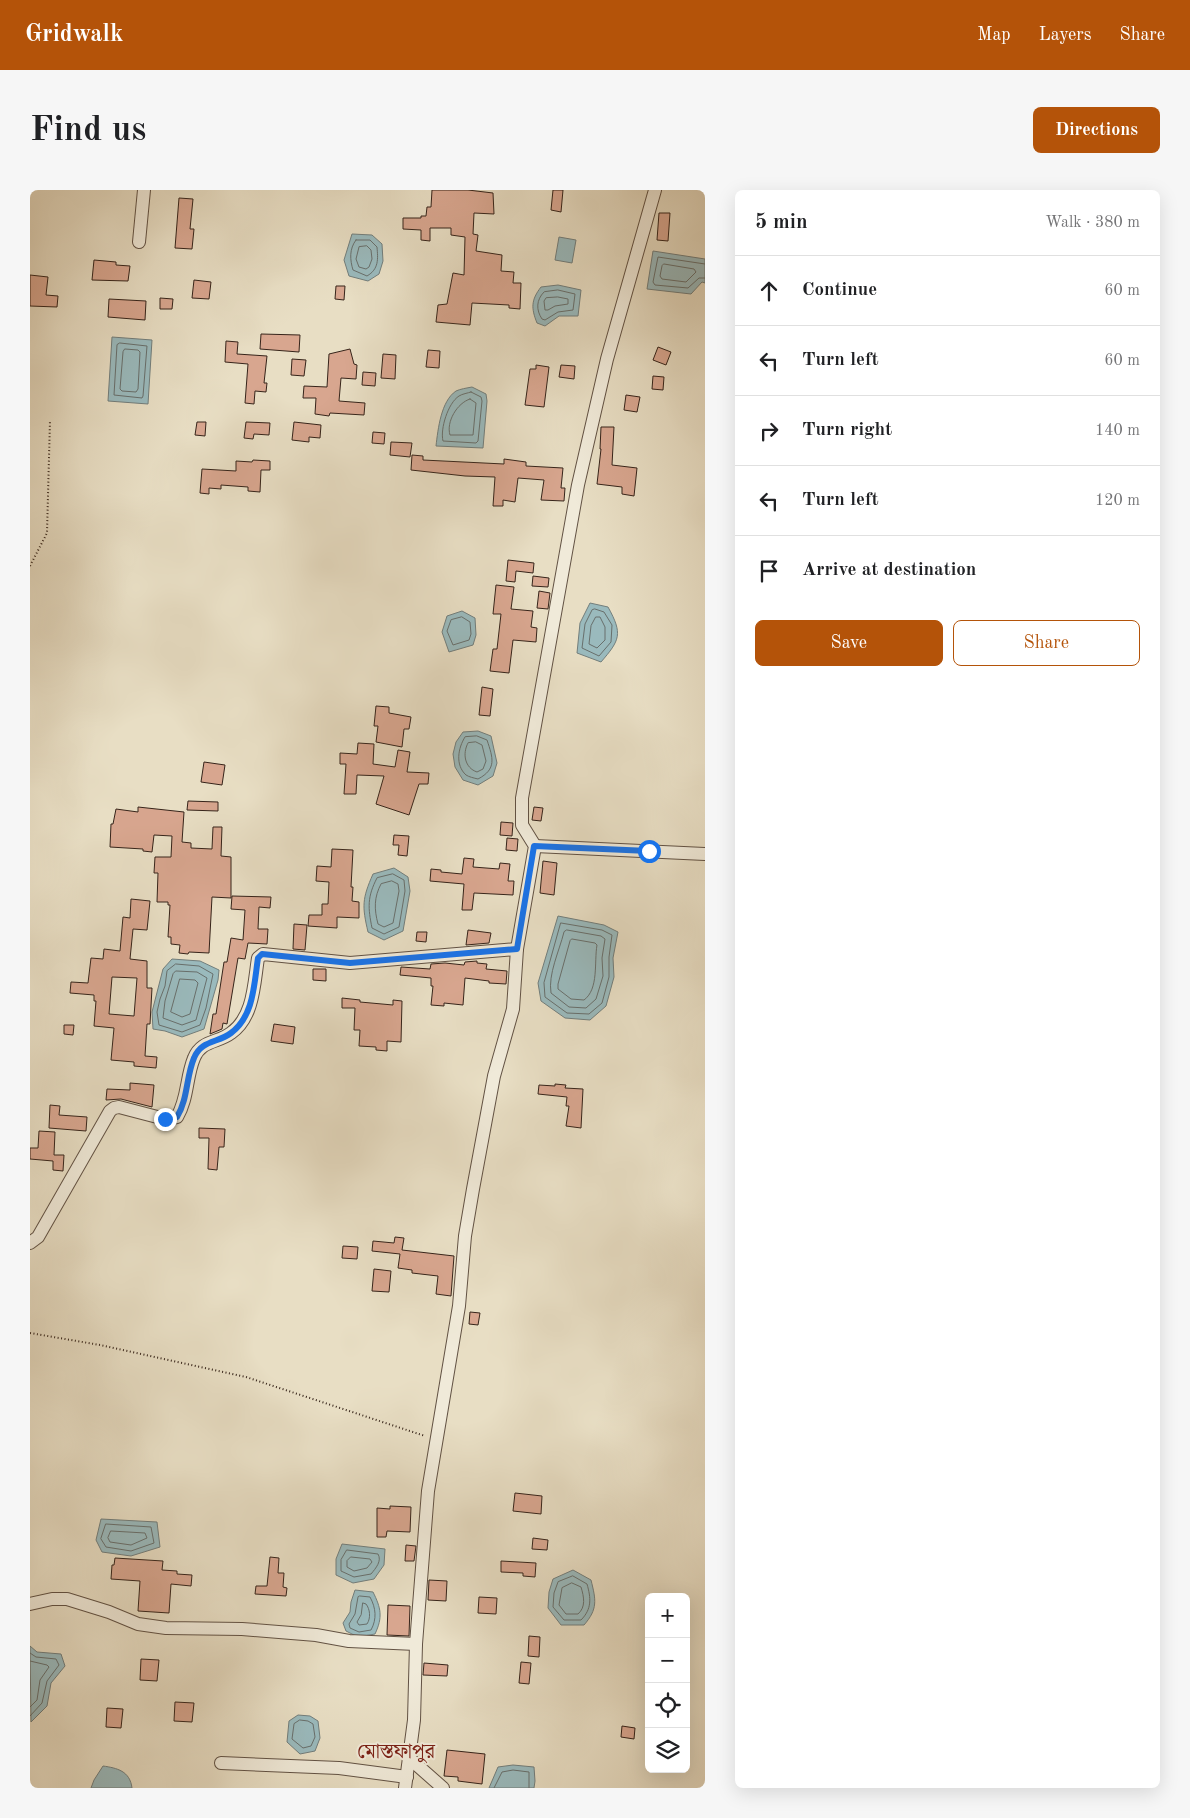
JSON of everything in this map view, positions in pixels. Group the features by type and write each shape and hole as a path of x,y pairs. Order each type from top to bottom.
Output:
{"street":[{"path":"138,242 144,190"},
{"path":"221,1763 338,1768 406,1783 414,1720 416,1644 428,1491 459,1306 465,1236 473,1189 494,1076 513,1009 517,949 534,846 522,824 522,798 576,494 607,359 655,190"},
{"path":"534,846 705,854"},
{"path":"30,1243 38,1237 110,1111 119,1107 165,1119 177,1117 182,1110 194,1058 200,1046 230,1034 240,1024 250,1006 258,958 262,954 350,963 517,949"},
{"path":"30,1604 52,1599 68,1600 108,1612 138,1624 166,1628 242,1629 316,1635 349,1641 416,1644"},
{"path":"409,1758 443,1788"}],"path":[{"path":"30,566 47,534 50,420"},
{"path":"30,1333 246,1377 437,1440"}],"water":[{"path":"352,234 372,235 382,244 383,261 379,274 368,281 349,276 344,260"},
{"path":"559,237 576,240 572,263 555,260"},
{"path":"653,251 705,259 705,283 702,282 691,294 647,289"},
{"path":"558,285 581,290 578,316 559,316 545,326 537,323 533,308 535,296 541,287"},
{"path":"112,337 152,340 148,404 108,401"},
{"path":"472,387 486,394 483,448 436,446 441,416 447,401 456,391"},
{"path":"590,603 608,607 616,624 616,642 601,662 577,653 580,623"},
{"path":"462,611 475,618 476,635 473,645 449,652 442,632 447,616"},
{"path":"478,731 491,736 497,763 493,776 478,785 463,780 455,767 453,754 456,742 463,732"},
{"path":"394,868 408,877 410,891 403,931 384,940 368,932 364,903 373,874"},
{"path":"558,916 604,925 618,932 613,958 614,977 606,1006 590,1020 565,1018 541,1001 538,983"},
{"path":"172,959 200,961 219,970 204,1029 182,1037 153,1029 152,1012 163,969"},
{"path":"101,1519 157,1522 160,1547 131,1556 102,1552 96,1540"},
{"path":"342,1544 385,1549 384,1565 374,1579 353,1583 336,1575 336,1559"},
{"path":"573,1570 591,1580 595,1599 594,1609 584,1625 561,1625 548,1608 549,1592 553,1579"},
{"path":"355,1590 373,1592 376,1598 380,1617 375,1634 358,1637 346,1631 343,1623 350,1612"},
{"path":"30,1646 37,1652 61,1654 65,1666 51,1683 47,1706 31,1722"},
{"path":"298,1715 310,1716 318,1721 320,1738 315,1751 300,1754 287,1742 289,1721"},
{"path":"513,1765 534,1767 534,1788 489,1788 498,1767"},
{"path":"103,1766 118,1769 126,1774 132,1788 91,1788"}],"building":[{"path":"432,190 468,190 493,193 494,214 474,213 473,234 478,235 476,251 502,255 501,271 514,272 513,283 521,283 520,309 509,308 509,305 472,303 470,325 436,322 438,305 447,304 453,273 464,275 465,237 451,235 451,228 430,228 430,241 421,240 421,230 403,229 403,218 421,218 421,216 426,216 427,207 431,207"},
{"path":"553,190 563,190 561,212 551,210"},
{"path":"179,198 193,199 190,229 194,229 192,249 175,248"},
{"path":"659,213 670,213 668,241 657,240"},
{"path":"94,260 116,262 116,265 130,266 128,281 92,280"},
{"path":"30,275 48,277 46,295 58,296 57,307 30,306"},
{"path":"194,280 211,282 209,299 192,298"},
{"path":"336,286 345,286 344,300 335,299"},
{"path":"160,298 173,299 172,309 160,309"},
{"path":"109,299 146,301 145,320 108,317"},
{"path":"261,334 300,335 299,352 260,349"},
{"path":"226,341 238,342 237,354 267,356 264,383 267,383 266,392 255,391 254,404 245,403 248,364 225,362"},
{"path":"658,347 671,352 666,365 653,360"},
{"path":"350,349 354,364 357,365 356,379 341,378 339,401 365,403 364,415 330,413 329,416 315,414 316,398 303,398 304,386 327,387 329,354"},
{"path":"428,350 440,351 439,368 426,367"},
{"path":"383,354 396,355 395,379 381,378"},
{"path":"292,359 306,360 304,376 291,375"},
{"path":"536,365 549,367 544,407 525,405 530,369 536,369"},
{"path":"561,365 575,366 574,379 559,377"},
{"path":"363,372 376,373 375,386 362,385"},
{"path":"653,376 664,377 663,390 652,389"},
{"path":"626,395 640,397 637,412 624,410"},
{"path":"197,422 206,422 205,436 195,435"},
{"path":"246,422 270,423 269,435 254,434 253,439 244,438"},
{"path":"294,422 321,425 320,438 309,437 309,442 292,440"},
{"path":"601,427 614,427 612,465 637,468 634,496 622,494 622,487 597,484 601,449"},
{"path":"373,432 385,433 384,444 372,443"},
{"path":"391,442 412,443 410,457 390,455"},
{"path":"412,455 423,456 423,460 504,464 504,459 526,462 526,466 563,468 561,488 565,488 564,501 541,500 544,480 518,478 515,502 503,500 503,506 493,506 495,477 411,470"},
{"path":"253,460 270,461 270,470 261,470 260,492 248,491 248,487 221,485 221,489 209,488 209,494 200,493 202,469 236,471 236,461 252,462"},
{"path":"508,560 534,563 533,573 516,571 515,582 506,581"},
{"path":"533,576 549,578 548,587 532,586"},
{"path":"496,585 514,587 511,609 533,611 531,627 537,628 536,642 513,640 509,673 490,671 493,649 497,649 501,614 493,614"},
{"path":"539,591 550,593 548,609 537,608"},
{"path":"482,687 493,689 490,716 479,715"},
{"path":"376,706 389,707 389,713 411,717 409,729 404,729 402,747 376,742 378,726 374,726"},
{"path":"358,743 374,744 373,764 395,767 398,750 410,752 407,772 429,773 428,784 419,784 409,815 376,804 384,776 357,775 356,794 344,794 346,764 340,764 340,753 357,754"},
{"path":"204,762 225,765 222,785 201,782"},
{"path":"188,801 218,802 218,811 187,810"},
{"path":"138,807 184,812 182,842 191,843 191,848 212,849 213,827 222,827 221,856 231,857 231,898 212,897 209,953 179,953 180,945 171,944 171,937 168,937 170,905 168,905 168,902 157,902 158,873 154,873 155,857 171,857 172,836 154,835 152,852 143,851 143,849 110,847 111,824 113,824 116,809 138,812"},
{"path":"534,807 543,808 541,821 532,820"},
{"path":"501,822 513,823 512,836 500,835"},
{"path":"394,835 409,836 407,856 398,855 399,845 393,845"},
{"path":"507,838 518,839 517,851 506,850"},
{"path":"332,849 353,850 352,901 359,902 359,918 337,917 337,928 308,926 309,915 322,915 322,904 328,904 329,882 316,881 317,866 331,867"},
{"path":"464,858 474,859 473,867 499,869 500,863 510,864 508,881 514,881 513,895 474,893 472,910 462,910 464,884 430,881 431,869 462,874"},
{"path":"543,861 557,863 554,895 540,893"},
{"path":"232,896 271,897 270,908 259,907 258,929 268,929 267,944 248,943 245,959 238,958 227,1024 223,1023 222,1029 210,1034 213,1014 216,1014 224,962 227,962 231,938 243,940 245,910 231,909"},
{"path":"131,899 150,901 147,930 133,929 130,959 147,961 147,988 152,988 150,1024 147,1024 145,1056 157,1057 156,1068 134,1066 134,1062 111,1060 114,1028 94,1026 96,1001 94,1001 94,995 70,993 71,982 88,983 91,958 103,959 104,949 120,951 123,917 130,918","holes":["112,977 137,978 134,1016 109,1014"]},
{"path":"294,924 307,925 305,950 293,949"},
{"path":"468,930 491,933 489,943 466,945"},
{"path":"417,932 427,932 426,942 416,941"},
{"path":"477,961 477,963 487,964 486,969 507,971 506,984 465,978 463,1005 444,1003 444,1006 431,1005 433,986 431,986 431,978 400,975 401,967 430,969 431,964 464,965 465,962"},
{"path":"313,969 326,969 326,981 313,980"},
{"path":"342,998 360,1000 360,1002 393,1005 393,1000 402,1001 401,1042 387,1041 387,1051 376,1050 376,1047 359,1046 360,1030 354,1030 355,1008 342,1008"},
{"path":"274,1024 295,1027 293,1044 271,1041"},
{"path":"64,1025 74,1025 73,1035 64,1034"},
{"path":"130,1083 154,1085 152,1107 121,1099 106,1100 107,1089 130,1090"},
{"path":"555,1084 566,1085 565,1088 583,1089 581,1128 566,1126 569,1106 566,1106 567,1097 538,1094 539,1085 555,1086"},
{"path":"50,1105 60,1106 59,1115 87,1117 86,1131 49,1128"},
{"path":"199,1128 225,1129 224,1147 219,1147 217,1170 208,1169 209,1138 199,1138"},
{"path":"39,1131 55,1132 54,1155 64,1155 63,1171 53,1170 53,1161 30,1159 30,1148 38,1148"},
{"path":"395,1237 404,1238 402,1250 454,1256 451,1296 436,1294 438,1276 412,1273 412,1270 398,1268 400,1254 372,1251 373,1241 394,1243"},
{"path":"343,1246 358,1247 357,1259 342,1258"},
{"path":"374,1269 391,1271 389,1292 372,1291"},
{"path":"470,1312 480,1313 478,1325 469,1324"},
{"path":"515,1493 542,1496 541,1514 513,1511"},
{"path":"390,1506 411,1507 410,1532 387,1531 386,1537 377,1537 377,1508 390,1509"},
{"path":"533,1538 548,1540 547,1550 532,1549"},
{"path":"406,1545 416,1546 414,1561 405,1561"},
{"path":"270,1557 279,1558 278,1573 284,1573 283,1587 287,1588 286,1596 255,1594 256,1586 267,1586"},
{"path":"115,1558 163,1561 162,1570 192,1575 191,1586 171,1584 169,1613 138,1611 140,1581 111,1579 112,1565 114,1565"},
{"path":"501,1561 536,1563 535,1577 523,1576 523,1573 501,1572"},
{"path":"429,1580 447,1581 446,1601 428,1600"},
{"path":"479,1597 497,1598 496,1614 478,1613"},
{"path":"388,1605 410,1606 409,1636 387,1635"},
{"path":"529,1636 540,1637 539,1657 528,1656"},
{"path":"141,1659 159,1660 157,1681 140,1680"},
{"path":"521,1662 531,1663 529,1684 519,1683"},
{"path":"424,1663 448,1665 447,1676 423,1675"},
{"path":"175,1702 194,1703 192,1722 174,1721"},
{"path":"107,1708 123,1709 121,1728 106,1727"},
{"path":"622,1726 635,1728 634,1739 621,1737"},
{"path":"447,1750 485,1754 482,1784 458,1781 458,1777 444,1776"}],"district":[{"name":"মোস্তফাপুর","path":"396,1751"}],"route":[{"path":"165,1119 177,1117 182,1110 194,1058 200,1046 230,1034 240,1024 250,1006 258,958 262,954 350,963 517,949 534,846 649,851"}]}
